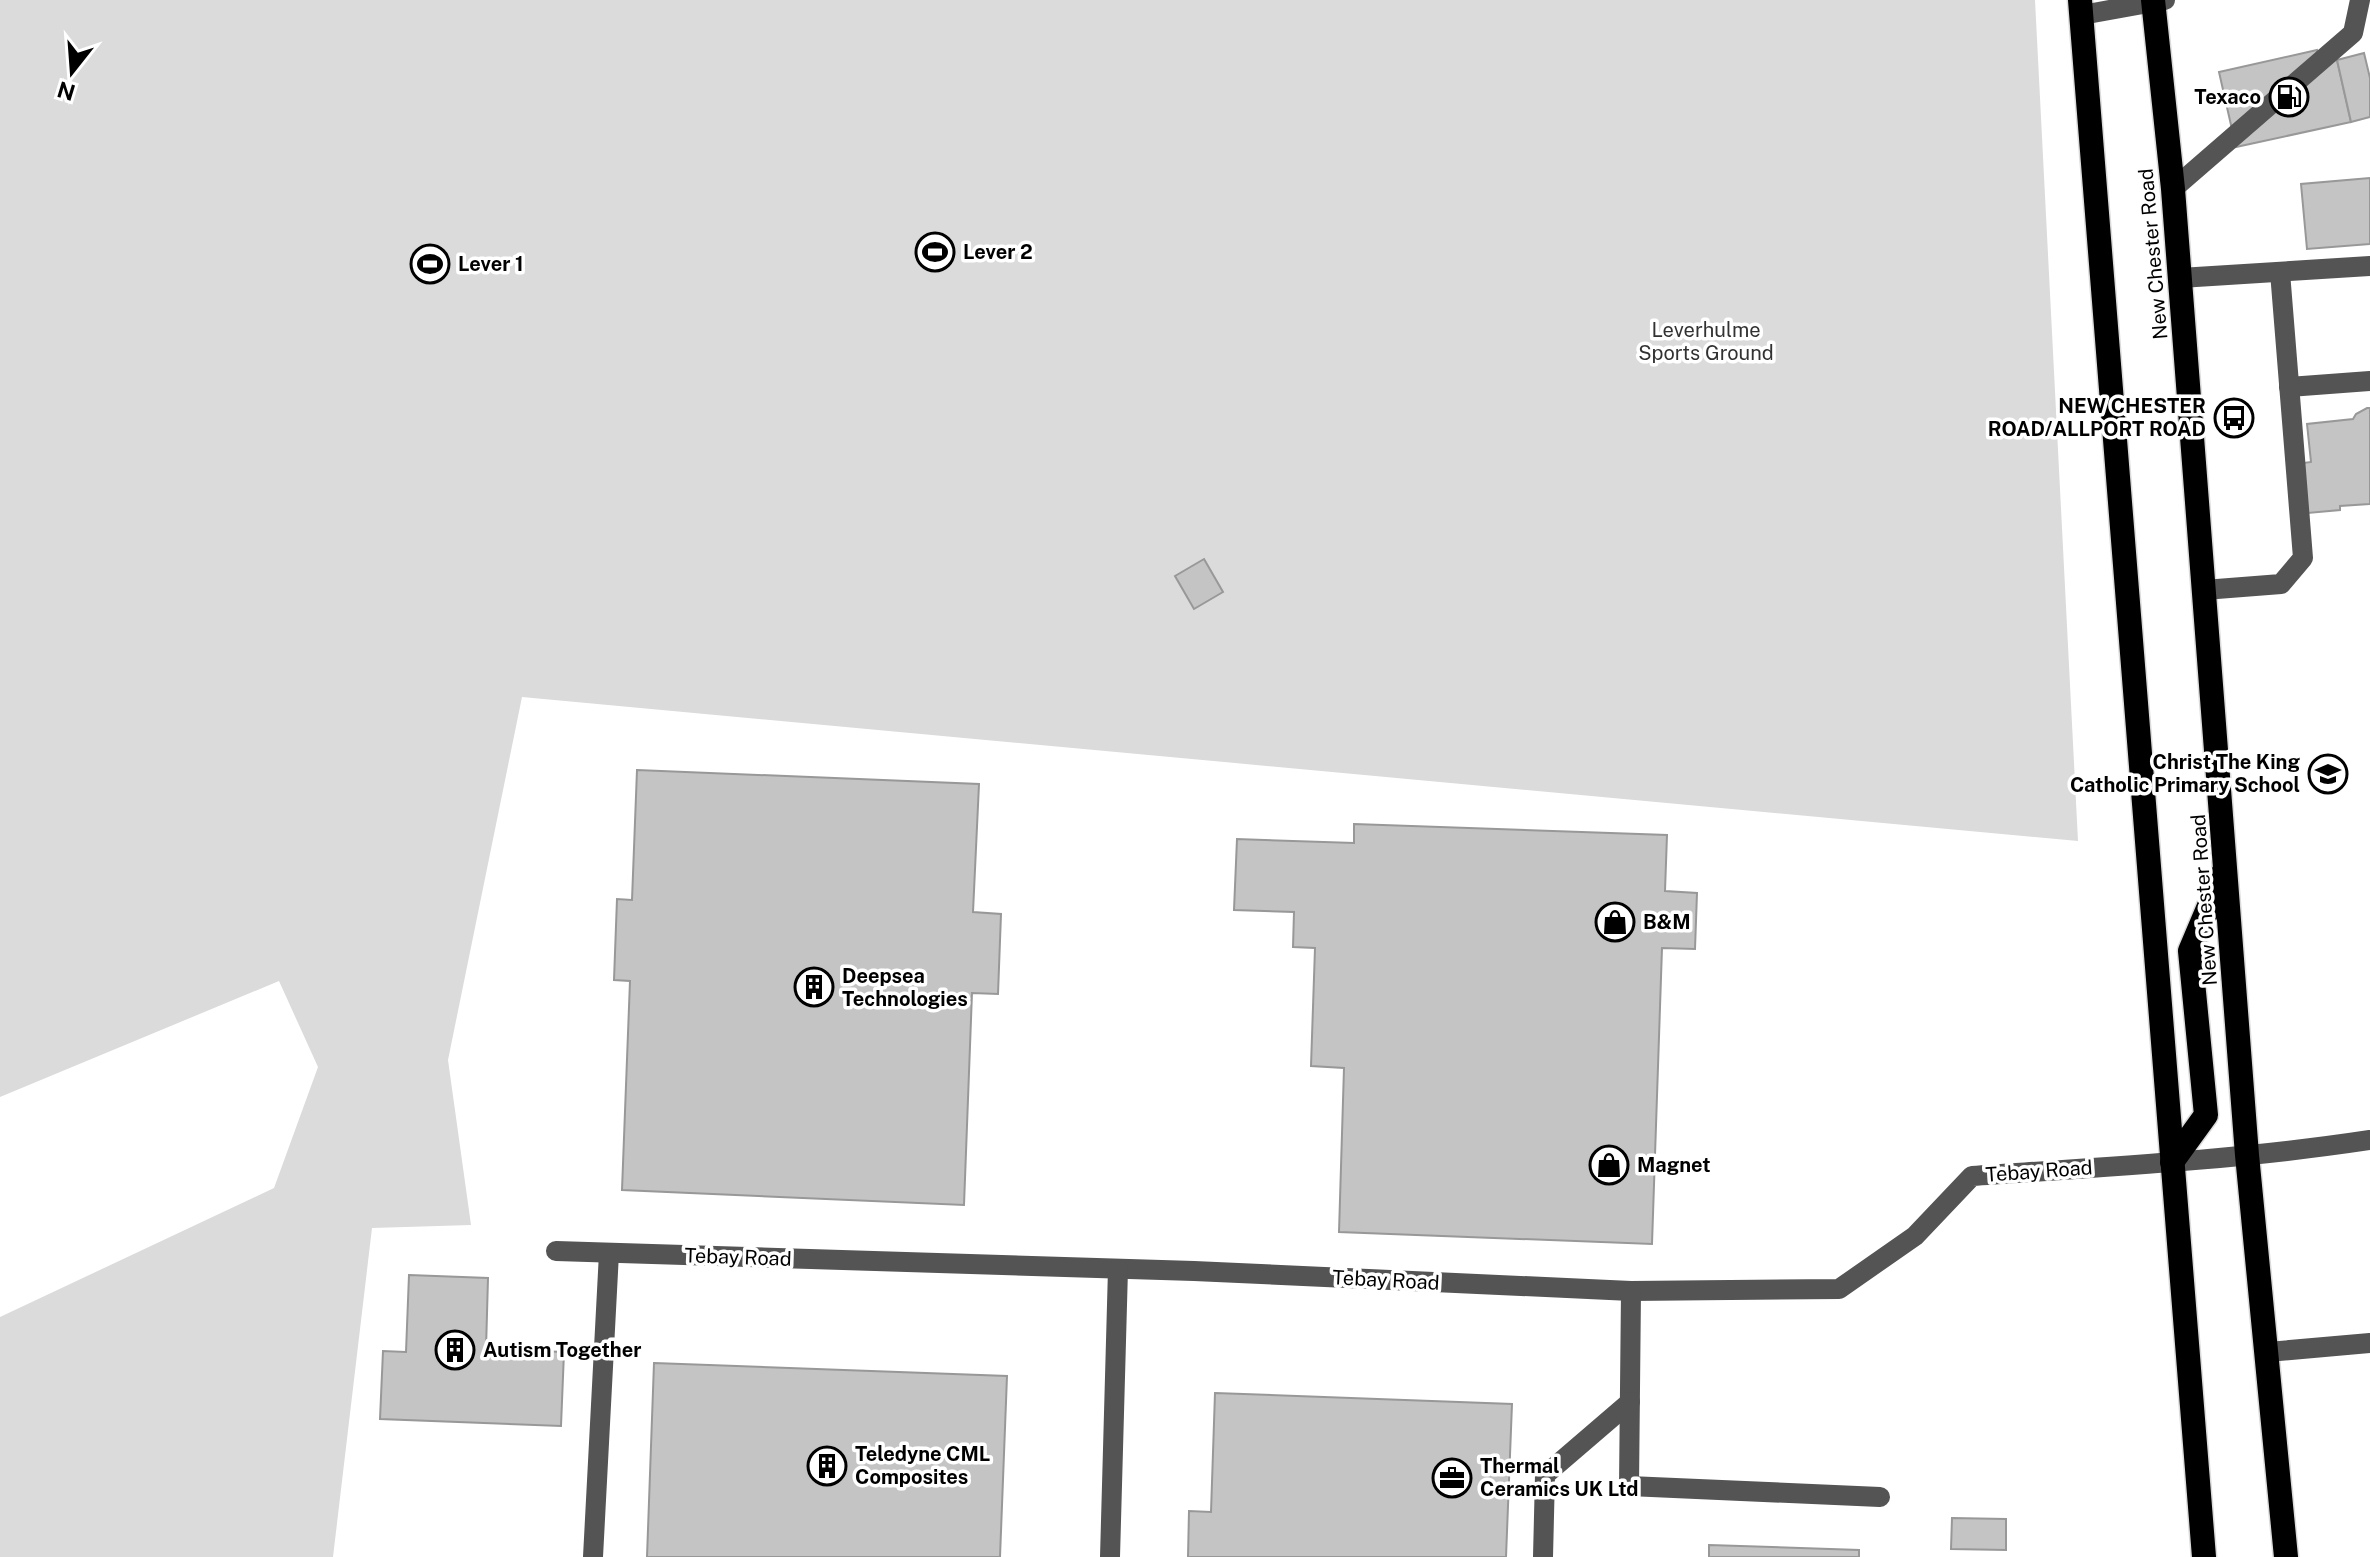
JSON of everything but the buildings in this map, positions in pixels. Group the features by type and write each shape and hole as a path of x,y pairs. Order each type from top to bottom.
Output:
{"highway":[{"name":"New Chester Road","path":"2157,1 2247,1155 2286,1557"},
{"path":"2081,7 2204,1557"},
{"path":"2172,1162 2206,1115 2190,951 2225,867"}],"street":[{"path":"2173,189 2353,33 2360,0"},
{"path":"2081,7 2157,1"},
{"path":"2180,278 2370,266"},
{"path":"2204,590 2281,584 2303,558 2280,272"},
{"path":"2289,387 2370,381"},
{"name":"Tebay Road","path":"556,1251 1118,1269 1631,1291 1839,1289 1915,1236 1972,1176 2172,1162 2370,1140"},
{"path":"593,1557 609,1253"},
{"path":"1110,1557 1118,1269"},
{"path":"1631,1291 1629,1486 1880,1497"},
{"path":"2268,1352 2370,1343"},
{"path":"1543,1557 1545,1475 1630,1402"}],"green space":[{"name":"Leverhulme Sports Ground","path":"0,0 2035,0 2078,841 522,697 448,1060 471,1225 372,1228 333,1557 0,1557 0,1317 274,1188 318,1067 279,981 0,1097"}],"place":[{"name":"Texaco","path":"2289,97"},
{"name":"Lever 2","path":"935,252"},
{"name":"Lever 1","path":"430,264"},
{"name":"NEW CHESTER ROAD/ALLPORT ROAD","path":"2234,418"},
{"name":"Christ The King Catholic Primary School","path":"2328,774"},
{"name":"B&M","path":"1615,922"},
{"name":"Deepsea Technologies","path":"814,987"},
{"name":"Magnet","path":"1609,1165"},
{"name":"Autism Together","path":"455,1350"},
{"name":"Teledyne CML Composites","path":"827,1466"},
{"name":"Thermal Ceramics UK Ltd","path":"1452,1478"}]}
